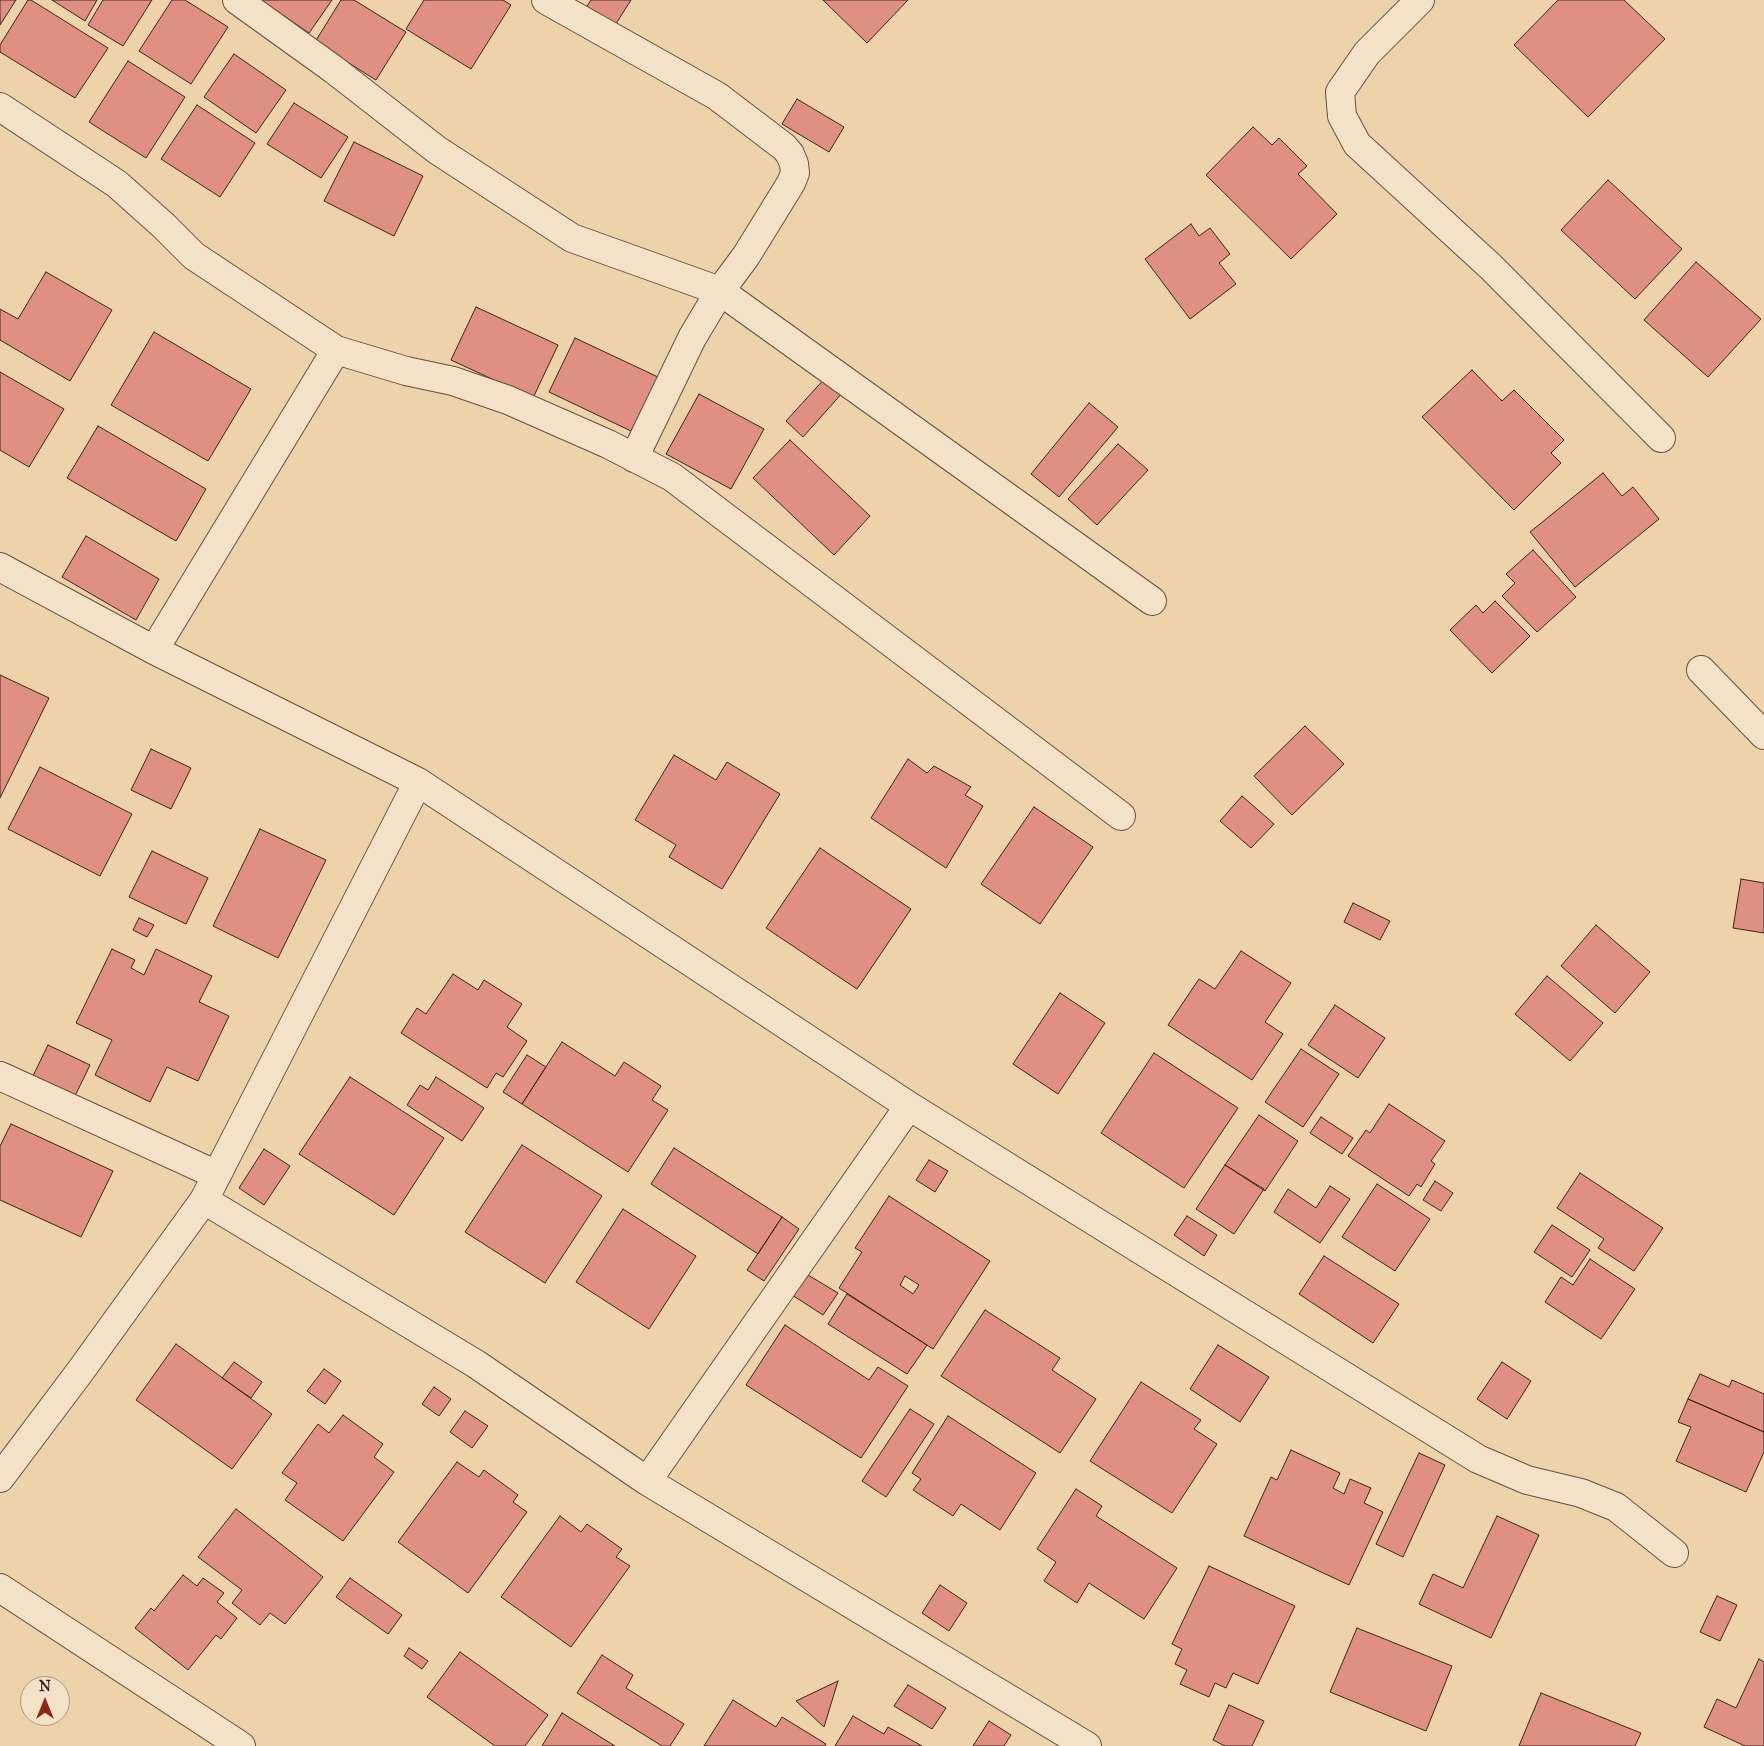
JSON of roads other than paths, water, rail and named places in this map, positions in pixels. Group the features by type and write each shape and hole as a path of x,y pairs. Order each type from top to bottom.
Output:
{"street":[{"path":"237,0 333,69 437,150 572,238 720,291 1152,601"},
{"path":"546,0 717,96 790,154 795,173 791,183 746,256 720,291 692,338 634,458"},
{"path":"1420,0 1367,53 1340,92 1342,116 1357,144 1491,267 1661,438"},
{"path":"0,107 117,184 194,256 336,350 406,371 453,381 508,400 672,477 1121,816"},
{"path":"154,650 336,350"},
{"path":"0,567 154,650 418,782 909,1106 1478,1460 1527,1480 1581,1493 1616,1507 1674,1552"},
{"path":"1701,670 1764,735"},
{"path":"0,1478 80,1373 204,1200 418,782"},
{"path":"0,1076 217,1174"},
{"path":"648,1481 909,1106"},
{"path":"204,1200 476,1364 648,1481 1087,1746"},
{"path":"0,1588 241,1746"}]}
